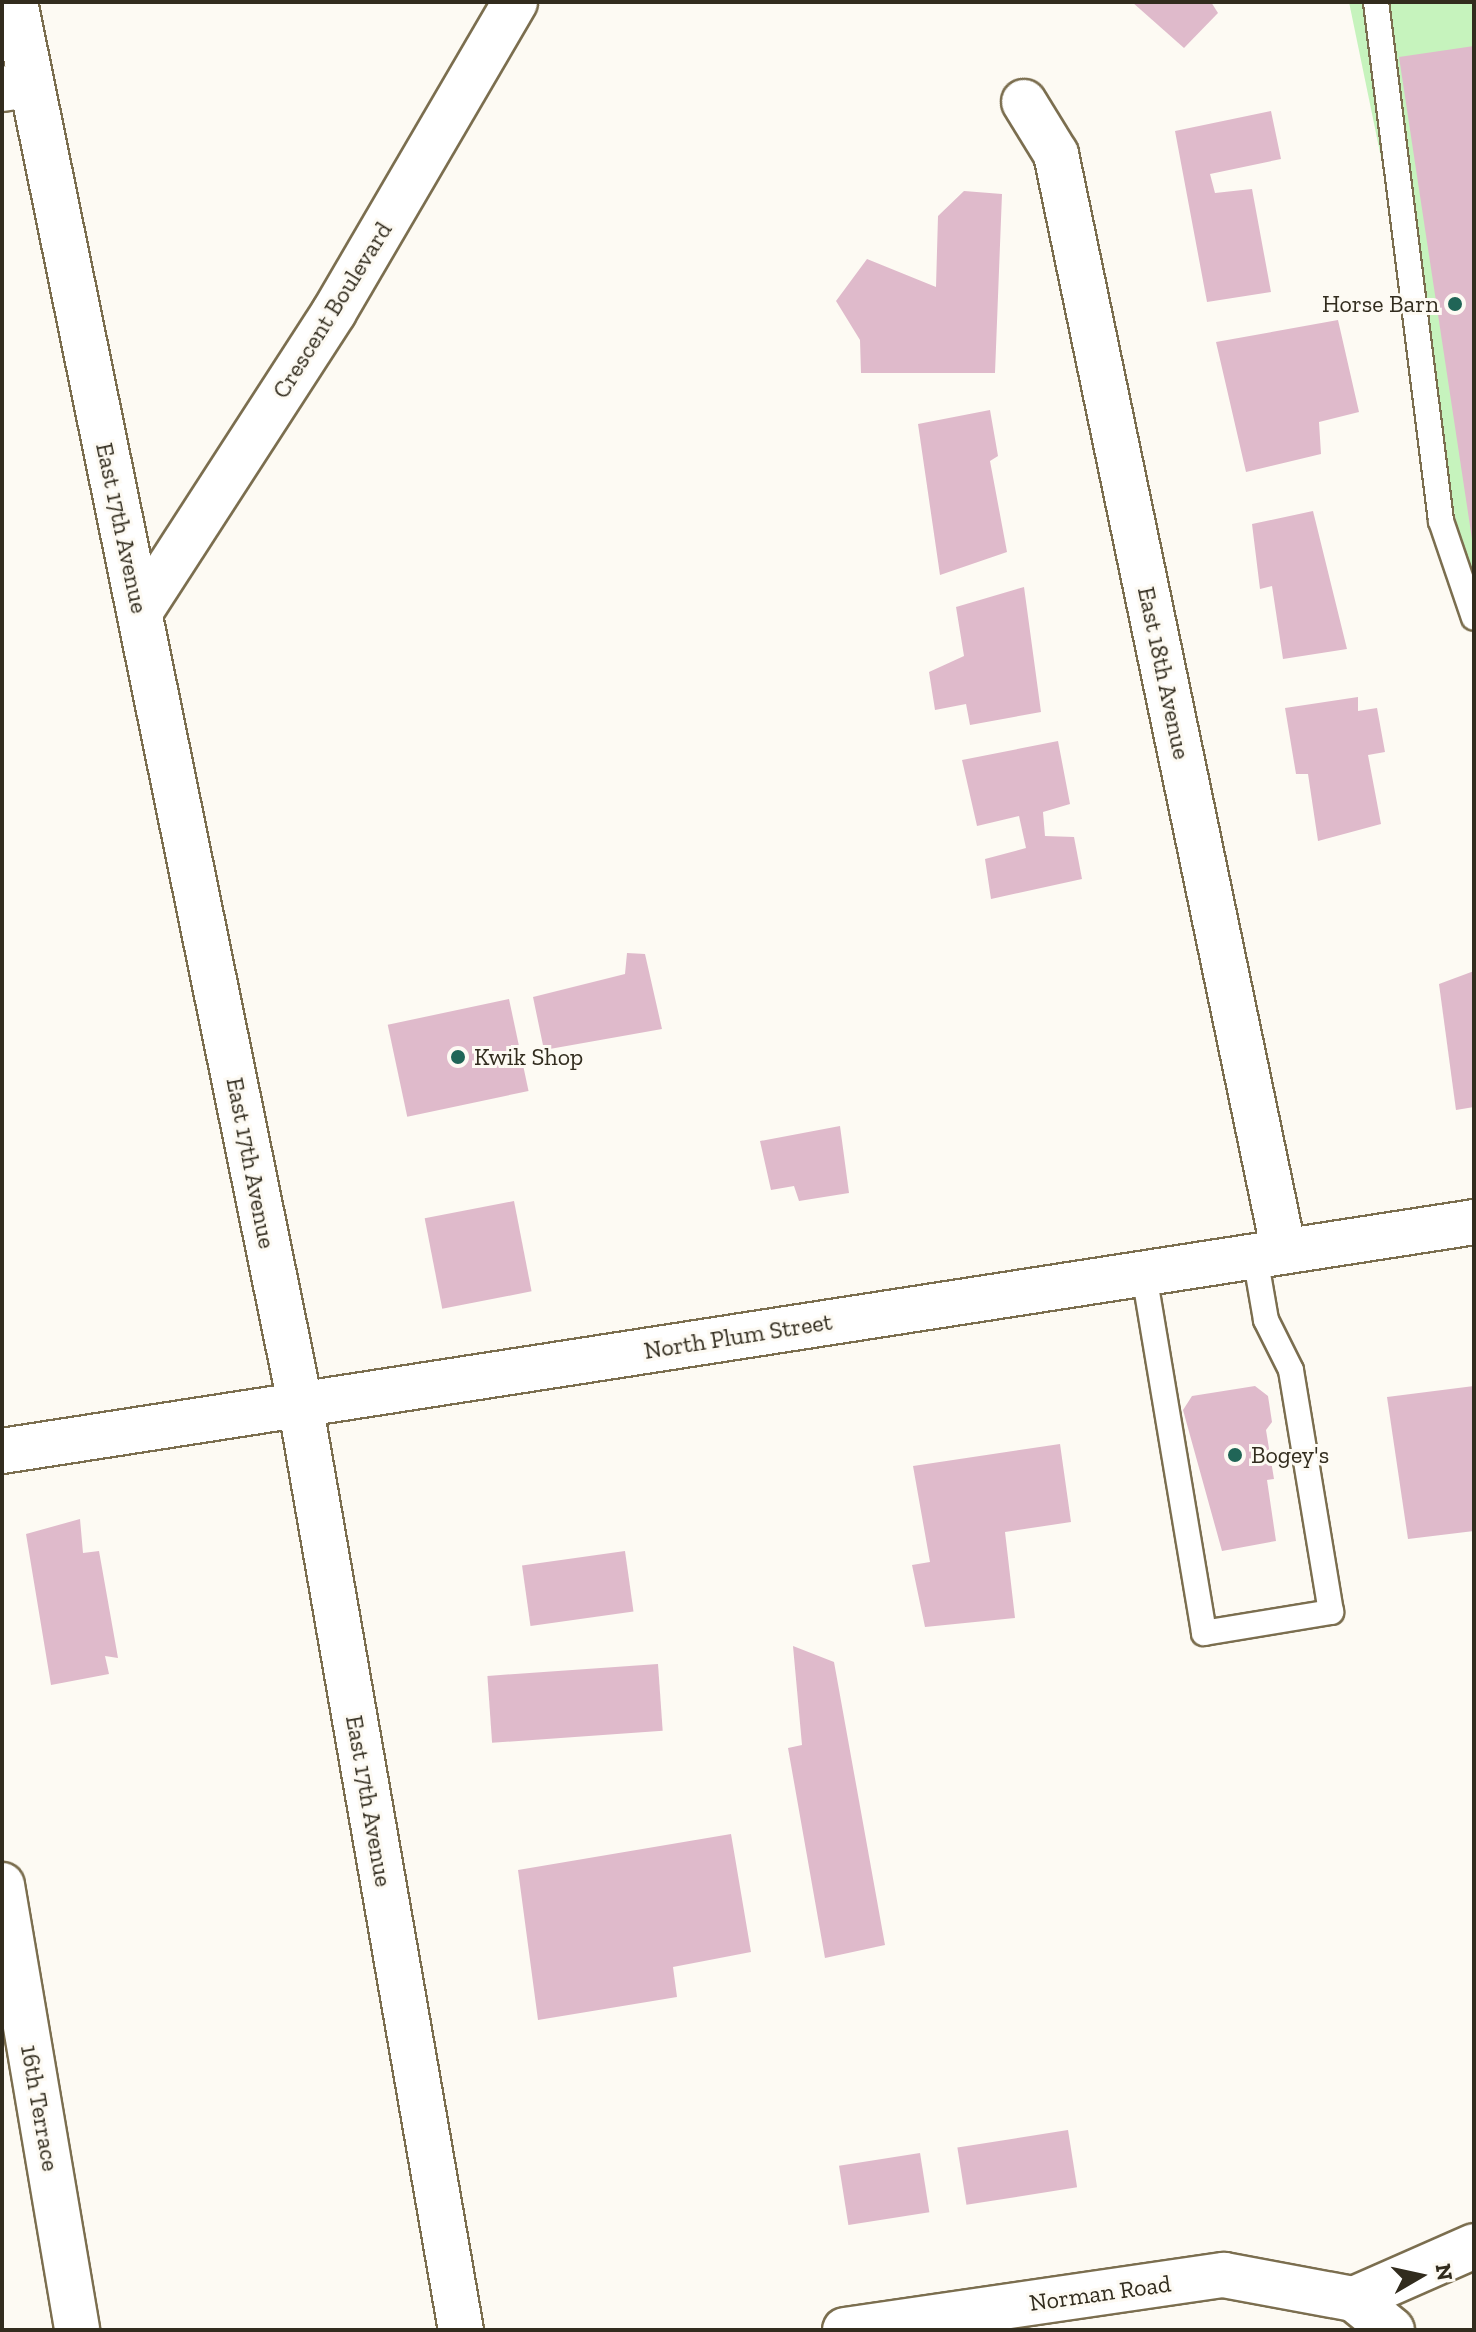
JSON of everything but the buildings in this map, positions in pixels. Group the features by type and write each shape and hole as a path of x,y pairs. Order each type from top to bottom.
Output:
{"street":[{"name":"East 17th Avenue","path":"15,2 16,87 140,612 300,1403 461,2330"},
{"name":"Crescent Boulevard","path":"140,612 334,312 515,2"},
{"name":"East 18th Avenue","path":"1024,102 1056,154 1270,1254"},
{"name":"North Plum Street","path":"2,1451 1474,1222"},
{"name":"16th Terrace","path":"2,1885 77,2330"},
{"path":"1354,2299 1474,2246"},
{"name":"Norman Road","path":"864,2328 1224,2275 1354,2299 1392,2330"}],"lane":[{"path":"1376,2 1441,521 1474,618"},
{"path":"1144,1274 1204,1633 1331,1612 1291,1370 1266,1320 1270,1254"}],"green space":[{"path":"1349,2 1474,2 1474,609"}],"place":[{"name":"Horse Barn","path":"1455,304"},
{"name":"Kwik Shop","path":"458,1057"},
{"name":"Bogey's","path":"1235,1455"}]}
